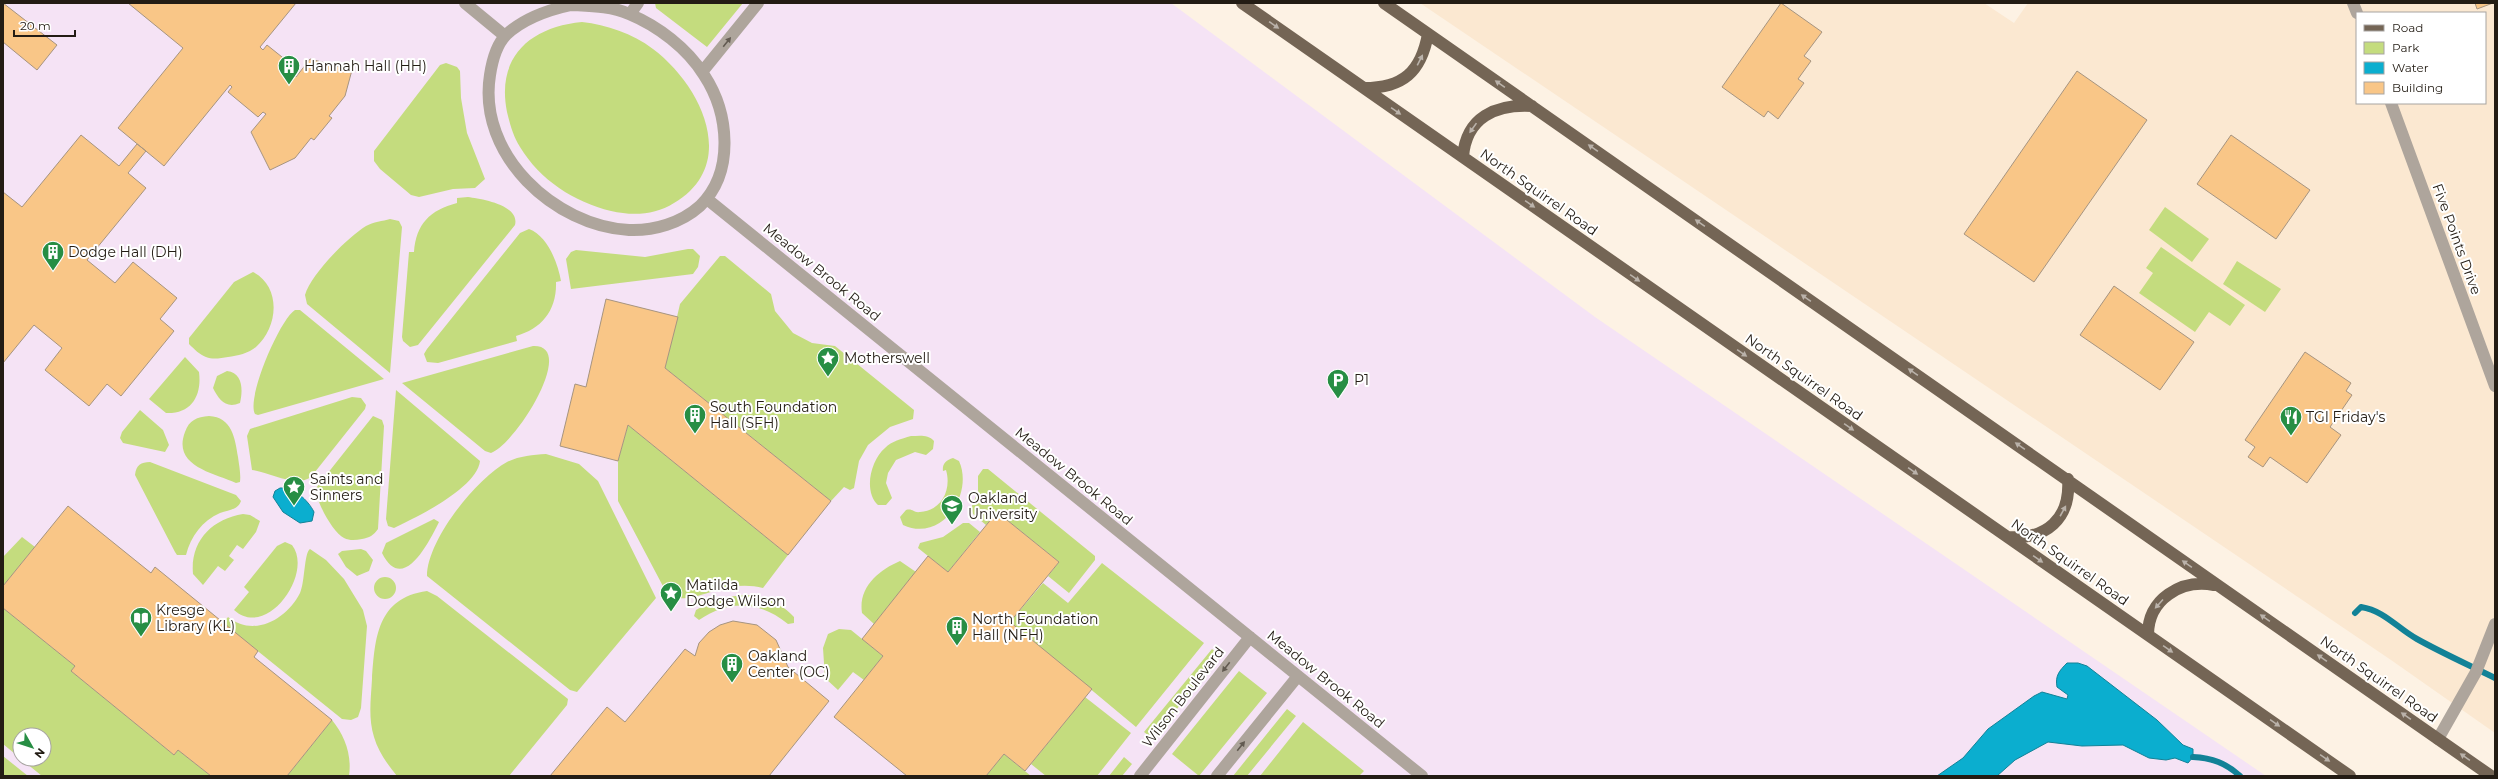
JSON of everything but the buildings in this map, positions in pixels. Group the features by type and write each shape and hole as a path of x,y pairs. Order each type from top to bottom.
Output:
{"main road":[{"name":"North Squirrel Road","path":"1242,3 2350,776"},
{"name":"North Squirrel Road","path":"1384,3 2068,479 2491,776"},
{"path":"1364,88 1379,88 1406,78 1416,68 1422,57 1428,34"},
{"path":"1463,157 1468,135 1480,118 1505,108 1532,106"},
{"path":"2006,536 2023,538 2038,535 2050,528 2061,516 2066,506 2069,493 2068,479"},
{"path":"2148,634 2148,622 2153,610 2172,592 2186,585 2200,583 2219,586"}],"street":[{"path":"465,3 505,36"},
{"path":"630,14 638,3"},
{"path":"702,72 758,3"},
{"path":"571,5 598,6 630,14 669,38 702,72 716,100 724,125 725,150 720,176 707,199 692,213 668,225 643,230 617,229 591,223 568,213 546,198 526,181 510,160 498,136 490,111 488,85 493,60 505,36 528,20 548,10 571,5"},
{"name":"Five Points Drive","path":"2391,104 2495,386"},
{"name":"Meadow Brook Road","path":"707,199 1422,776"},
{"path":"2438,739 2465,692 2495,624"},
{"name":"Wilson Boulevard","path":"1140,776 1250,637"},
{"path":"1217,776 1298,676"}],"shaded area":[{"name":"Oakland University","path":"3,3 1171,3 1595,317 2266,776 3,776"},
{"path":"1420,3 1984,3 2014,23 2028,3 2495,3 2495,733 2391,660"}],"green space":[{"path":"655,3 743,3 707,47 656,8"},
{"path":"582,22 601,25 628,34 645,43 670,64 686,83 698,103 706,125 709,147 705,168 694,187 667,207 652,212 627,214 611,211 584,202 559,188 537,170 515,139 507,112 505,93 507,75 512,61 521,48 533,38 547,30 563,25"},
{"path":"446,63 457,67 460,71 461,98 467,133 485,179 475,188 453,189 419,197 411,195 380,169 374,161 374,151 440,65"},
{"path":"468,197 490,201 506,208 512,212 515,218 515,225 418,345 410,347 403,341 402,337 409,252 414,252 415,242 421,226 432,214 447,206 457,203 457,198"},
{"path":"2165,207 2209,239 2192,262 2149,230"},
{"path":"390,219 399,221 402,227 390,373 307,304 305,295 309,286 322,267 350,238 366,226"},
{"path":"529,229 542,238 547,244 555,259 561,281 556,282 554,301 551,310 546,317 533,329 516,336 517,341 438,363 427,362 424,354 427,349 520,233"},
{"path":"2161,247 2245,305 2230,326 2209,312 2195,332 2139,293 2153,273 2146,268"},
{"path":"693,249 700,256 698,267 693,274 571,289 566,259 571,252 576,250 645,257"},
{"path":"720,256 725,256 771,294 775,311 793,333 812,343 835,346 914,410 913,419 890,427 868,445 859,461 854,488 850,490 844,487 831,501 665,368 680,304"},
{"path":"2237,261 2281,289 2265,312 2223,284"},
{"path":"253,272 269,287 274,308 269,329 263,339 253,349 239,355 214,359 202,355 189,344 189,338 234,282"},
{"path":"295,310 300,310 384,379 258,415 255,414 255,392 266,359 281,328"},
{"path":"533,346 545,350 549,360 546,376 539,395 515,432 502,445 491,453 485,451 402,383"},
{"path":"185,357 199,372 200,380 197,395 189,407 183,410 166,413 149,399"},
{"path":"227,371 236,375 241,383 240,403 235,405 227,404 220,400 213,388 217,376"},
{"path":"396,390 480,461 476,471 469,481 458,491 431,509 394,528 388,526 386,519"},
{"path":"352,397 361,398 366,405 365,409 311,477 298,481 283,479 252,470 247,436 250,429"},
{"path":"140,410 163,430 169,445 165,452 123,443 120,438 122,432"},
{"path":"209,416 217,417 223,420 234,436 240,482 236,483 206,471 189,460 184,453 183,444 185,432 191,422 197,418"},
{"path":"373,416 382,420 384,426 378,529 373,535 367,538 348,540 340,535 330,523 318,500 316,488"},
{"path":"628,425 788,555 763,588 751,586 732,587 688,598 676,597 665,590 618,501 618,461"},
{"path":"911,436 929,437 934,441 933,449 926,455 915,452 896,460 888,473 886,483 892,498 886,505 878,505 873,499 870,484 876,460 885,448 897,440"},
{"path":"546,454 579,464 598,481 656,598 577,692 570,690 427,576 429,561 435,545 444,529 455,512 481,482 495,470 516,458"},
{"path":"953,458 959,461 962,474 962,487 958,500 951,512 942,521 930,527 917,529 903,525 900,517 906,510 916,512 927,511 939,504 946,492 947,485 946,470 943,471 943,466 946,461"},
{"path":"150,462 236,495 241,501 235,508 220,513 208,520 194,535 186,555 177,555 175,552 135,475 138,466"},
{"path":"983,469 988,469 1095,556 1095,560 1069,593 1048,576 1059,562 997,512 986,525 973,514 971,508 978,492 978,476"},
{"path":"243,514 250,515 260,521 256,532 243,549 237,545 229,556 234,560 225,571 218,566 203,585 193,574 195,551 199,542 213,526 232,517"},
{"path":"434,519 439,522 429,541 415,561 407,567 398,569 390,565 382,553 386,543"},
{"path":"963,523 969,523 980,532 948,572 918,548 920,543 943,537"},
{"path":"22,537 35,547 3,586 3,557"},
{"path":"285,542 292,545 297,557 297,571 292,586 284,599 273,610 260,616 247,617 234,610 249,592 244,587 277,546"},
{"path":"310,549 326,560 344,579 363,610 367,626 361,708 358,717 351,720 342,719 223,623 228,617 238,623 248,626 259,625 269,623 287,611 302,588 307,556"},
{"path":"361,549 366,551 373,560 369,571 357,576 346,567 338,554 342,551"},
{"path":"900,561 916,572 874,624 862,613 863,595 867,587 878,575 885,569"},
{"path":"1102,563 1204,643 1136,727 1010,622 1043,583 1068,603"},
{"path":"385,577 393,580 396,588 393,596 385,599 377,596 374,588 377,580"},
{"path":"427,591 437,596 568,699 567,705 509,776 397,776 380,752 372,730 370,708 373,664 378,635 382,622 388,611 398,602 410,595"},
{"path":"750,595 768,600 784,608 794,617 794,623 788,624 777,616 766,611 755,607 744,606 733,606 722,609 710,613 699,620 694,616 696,610 709,603 729,597"},
{"path":"3,608 75,666 71,671 174,755 178,750 211,776 42,776 31,767 52,767 52,727 12,727 12,751 3,744"},
{"path":"839,629 851,630 883,656 864,680 853,672 838,690 825,678 823,648 828,634"},
{"path":"1212,649 1220,655 1153,739 1144,732"},
{"path":"1239,671 1267,693 1199,776 1172,754"},
{"path":"1085,697 1131,733 1097,776 1046,776 1031,764"},
{"path":"1287,709 1296,716 1247,776 1233,776"},
{"path":"332,720 344,739 348,753 350,768 349,776 287,776"},
{"path":"1303,722 1364,771 1359,776 1260,776"},
{"path":"1004,754 1031,776 986,776"},
{"path":"3,756 12,763 12,767 17,767 28,776 3,776"},
{"path":"1124,757 1132,764 1122,776 1109,776"}],"water":[{"name":"Saints and Sinners","path":"280,488 285,488 295,492 308,503 314,512 312,521 300,523 283,512 273,497 275,491"},
{"path":"2067,663 2078,663 2087,666 2157,720 2183,745 2193,749 2193,757 2188,763 2175,758 2166,760 2149,758 2123,745 2082,746 2048,742 2015,760 1997,776 1937,776 1963,758 1988,729 2034,696 2042,692 2067,699 2068,695 2057,687 2057,680 2058,674"}],"waterway":[{"path":"2355,613 2361,607 2377,612 2417,639 2495,678"},
{"path":"2193,757 2218,762 2240,776"}],"place":[{"name":"Hannah Hall (HH)","path":"289,86"},
{"name":"Dodge Hall (DH)","path":"53,272"},
{"name":"Motherswell","path":"828,378"},
{"name":"P1","path":"1338,400"},
{"name":"South Foundation Hall (SFH)","path":"695,434"},
{"name":"TGI Friday's","path":"2291,436"},
{"name":"Saints and Sinners","path":"294,506"},
{"name":"Oakland University","path":"952,526"},
{"name":"Matilda Dodge Wilson","path":"671,612"},
{"name":"Kresge Library (KL)","path":"141,638"},
{"name":"North Foundation Hall (NFH)","path":"957,646"},
{"name":"Oakland Center (OC)","path":"732,684"}]}
